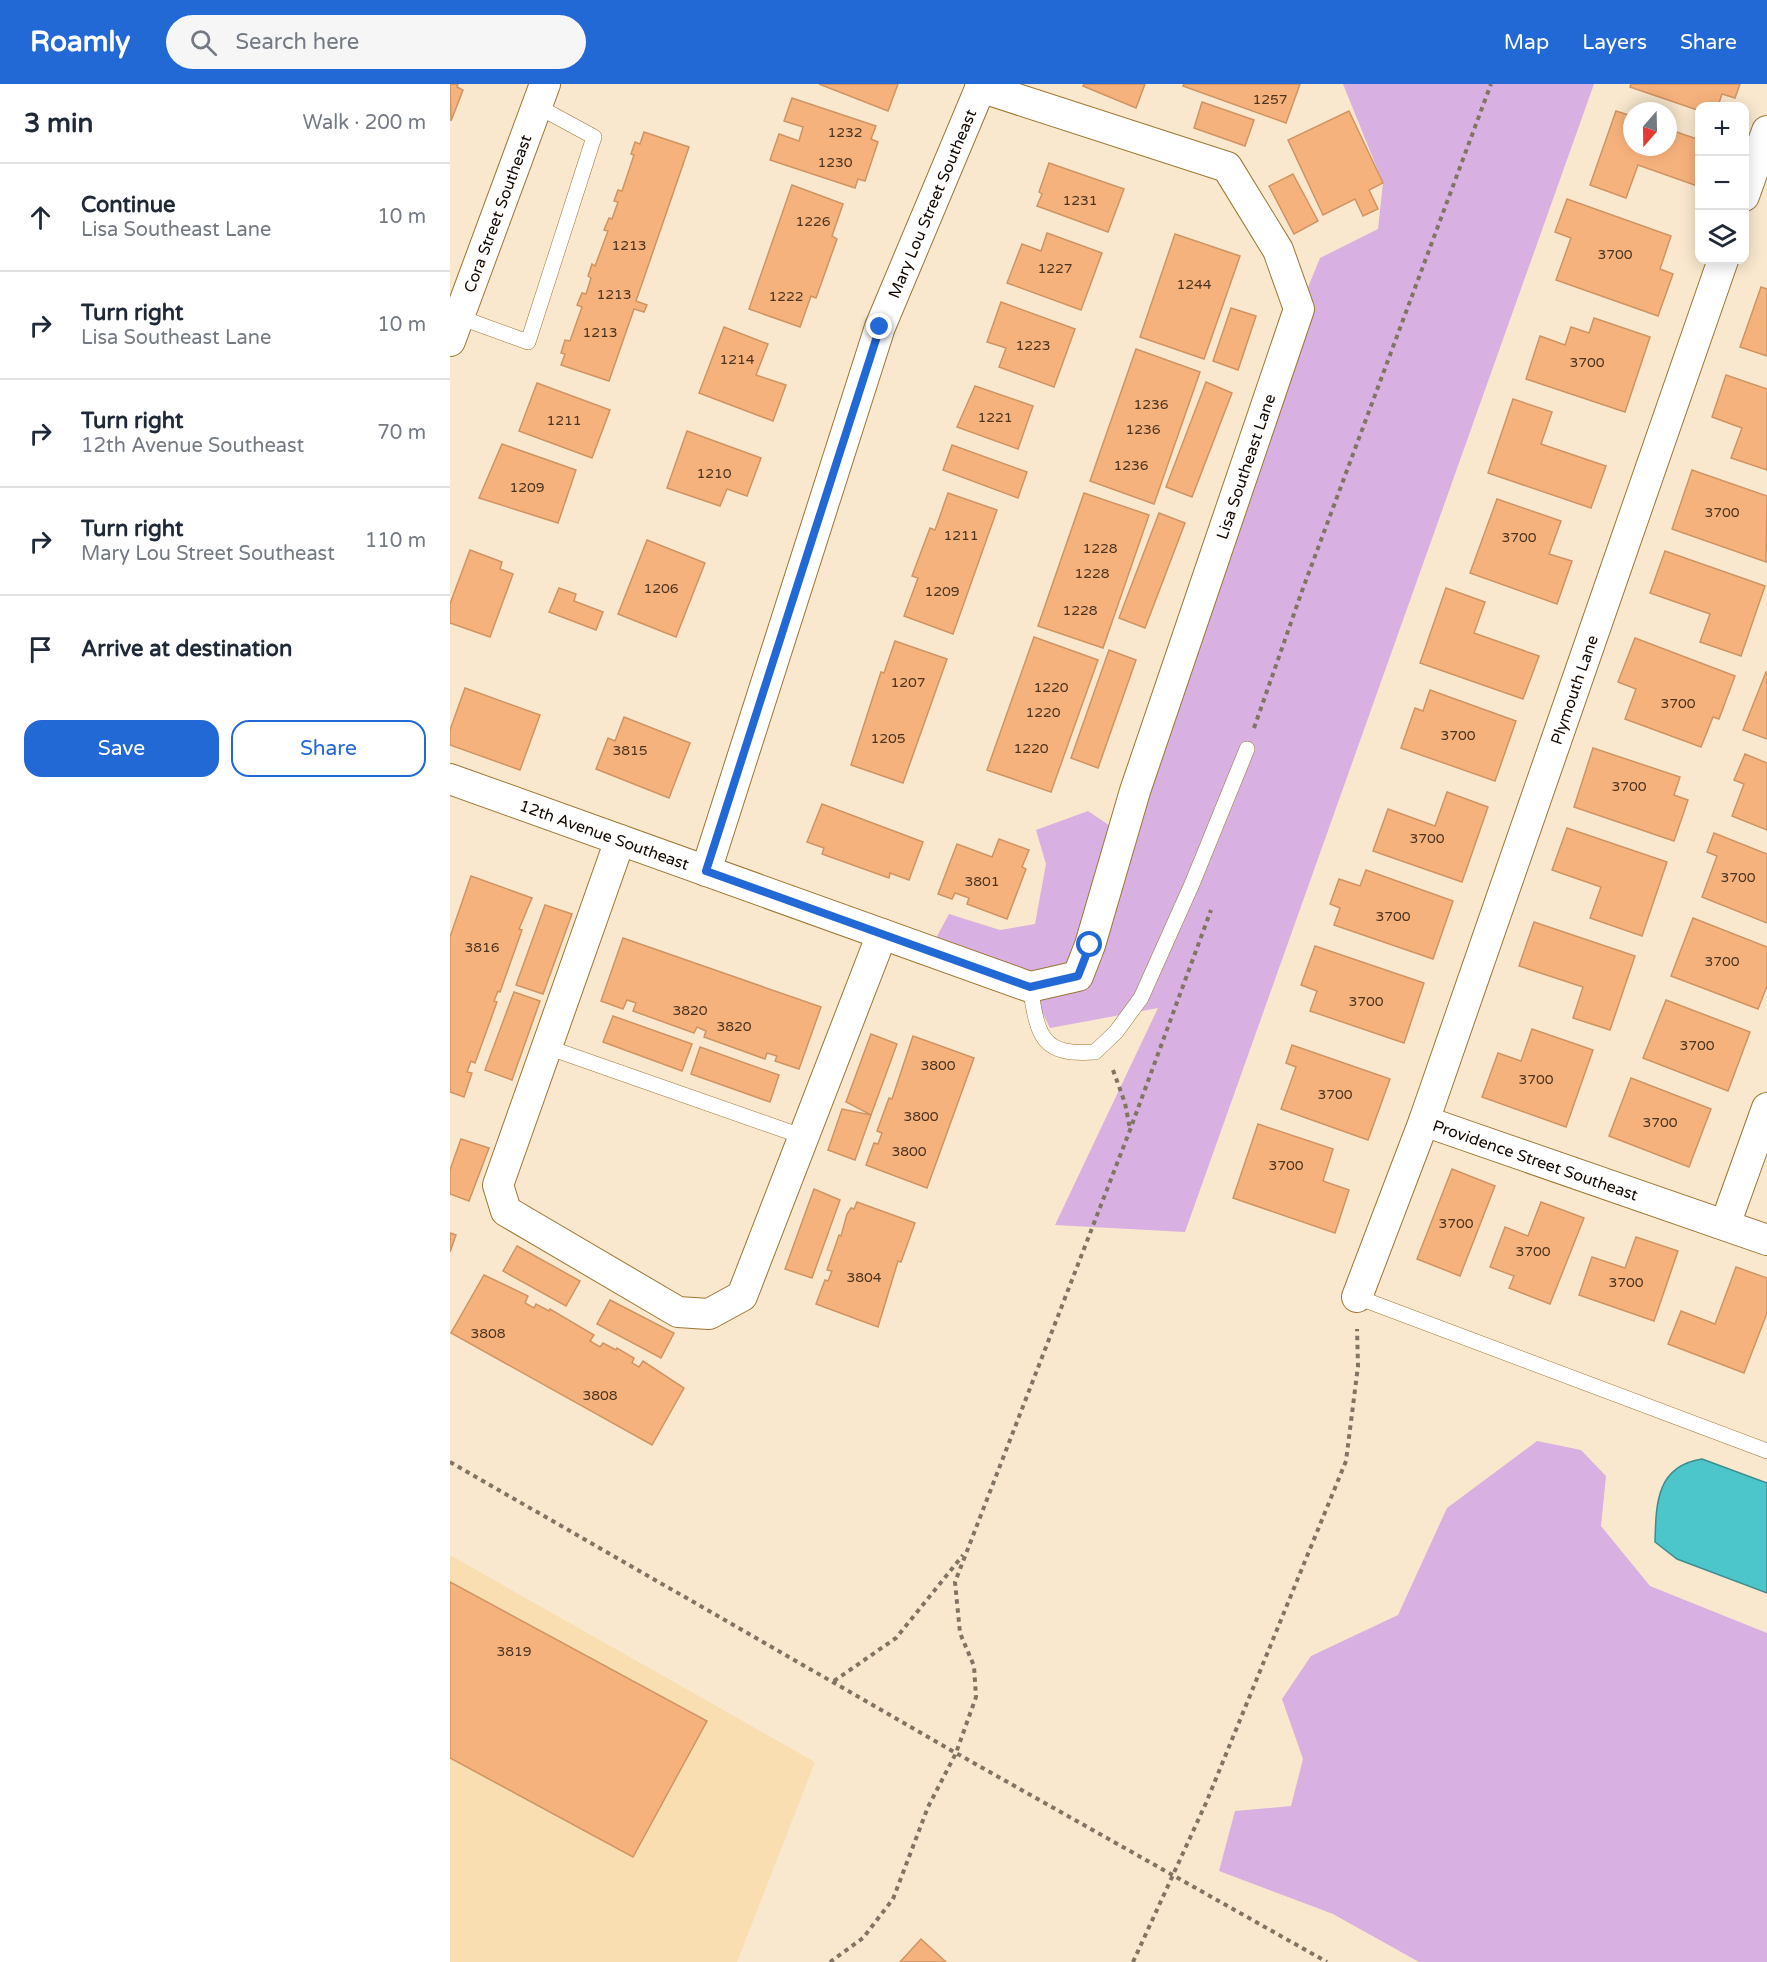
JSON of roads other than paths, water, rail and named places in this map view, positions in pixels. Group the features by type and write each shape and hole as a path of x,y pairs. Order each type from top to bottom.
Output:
{"street":[{"name":"Mary Lou Street Southeast","path":"706,871 880,327 981,85"},
{"name":"Lisa Southeast Lane","path":"981,85 1227,167 1278,250 1299,309 1135,791 1090,945 1078,976 1030,987"},
{"name":"Cora Street Southeast","path":"454,329 541,95"},
{"path":"1749,182 1767,131"},
{"name":"Plymouth Lane","path":"1424,1120 1722,264"},
{"name":"12th Avenue Southeast","path":"450,779 1030,987"},
{"path":"621,840 498,1185 506,1211 678,1312 709,1314 742,1296 882,934"},
{"path":"1725,1225 1767,1108"},
{"name":"Providence Street Southeast","path":"1357,1297 1424,1120 1767,1240"}],"lane":[{"path":"454,329 528,342 594,137 541,95"},
{"path":"1030,987 1037,1028 1047,1041 1068,1054 1095,1052 1104,1044 1141,998 1192,884 1247,749"},
{"path":"547,1047 804,1137"},
{"path":"1357,1297 1767,1451"}],"water":[{"path":"1702,1459 1767,1483 1767,1593 1677,1559 1655,1542 1658,1501 1667,1478 1687,1463"}]}
